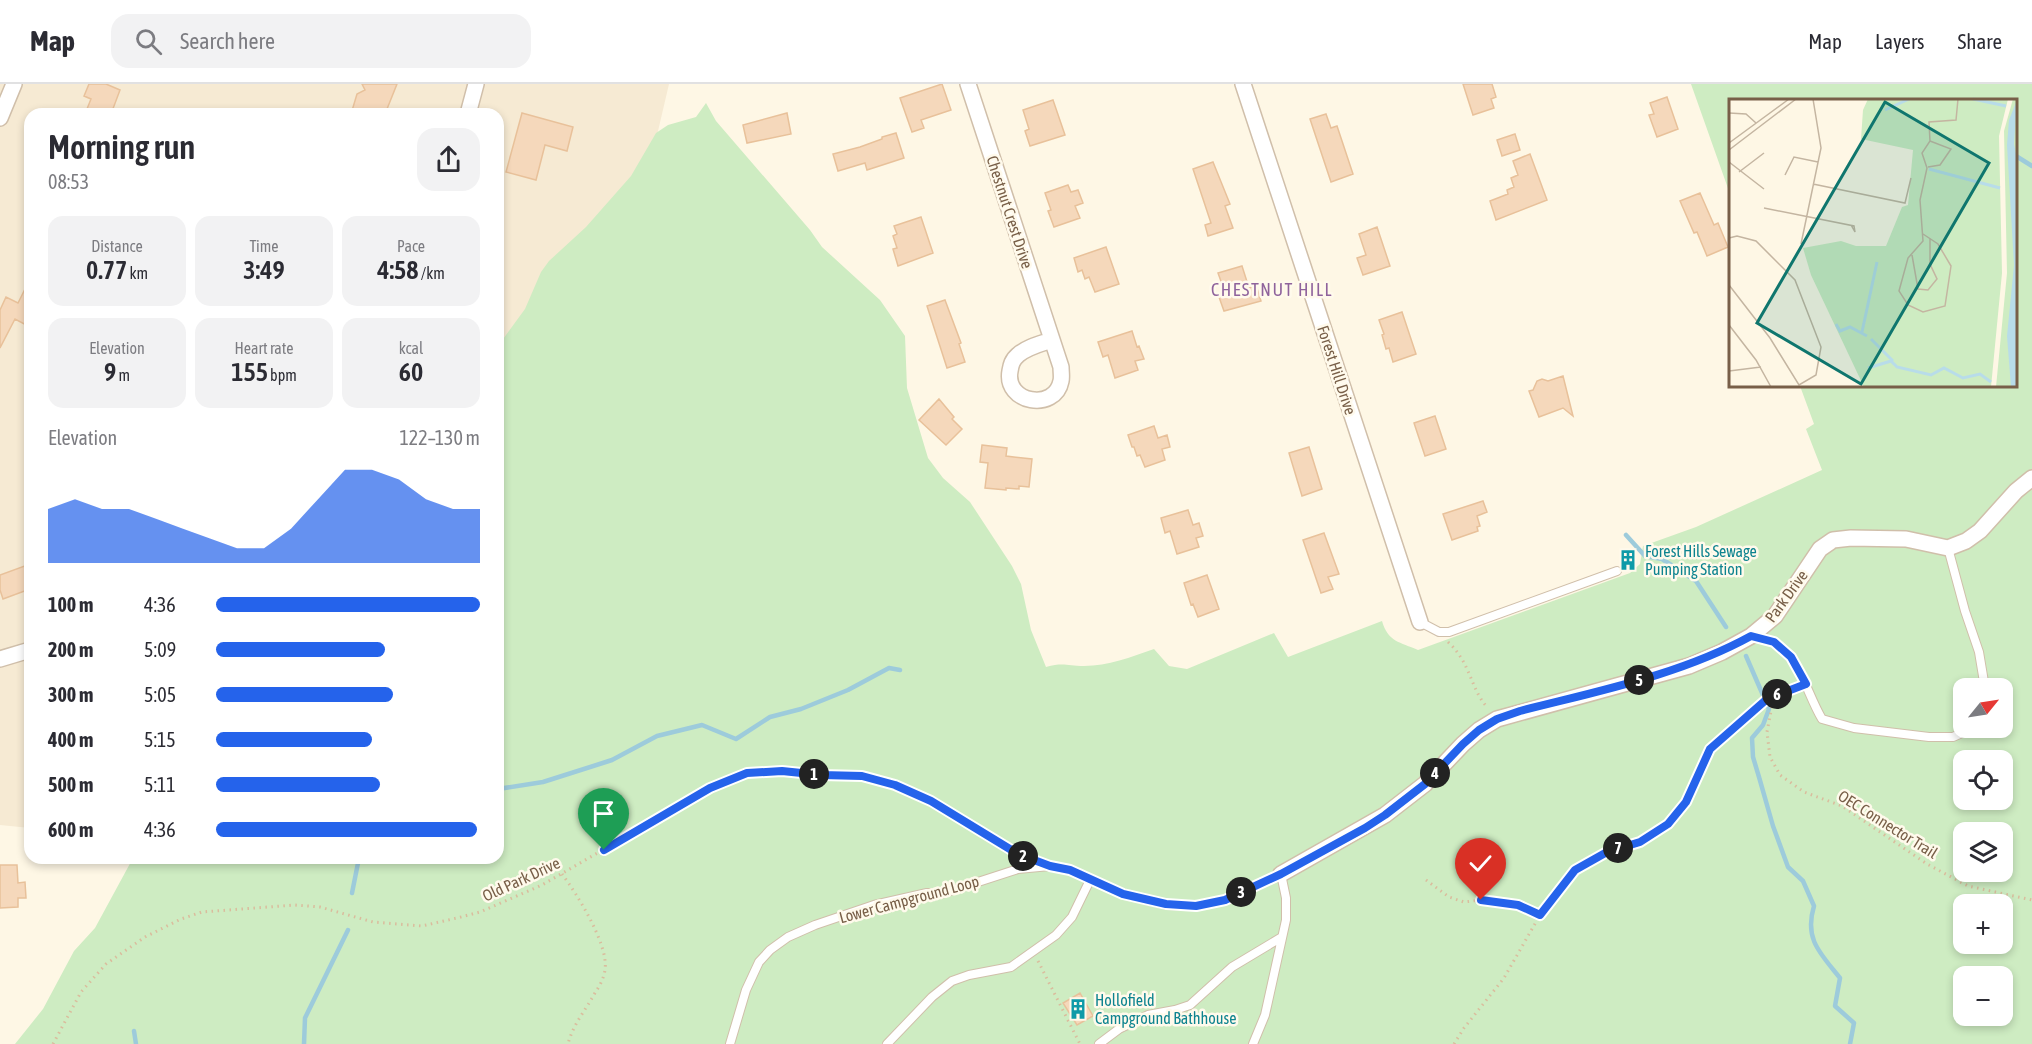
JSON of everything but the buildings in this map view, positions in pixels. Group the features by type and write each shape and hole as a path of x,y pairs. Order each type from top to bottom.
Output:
{"street":[{"path":"0,118 14,84"},
{"path":"470,108 476,84"},
{"name":"Chestnut Crest Drive","path":"968,84 1061,367 1061,382 1056,392 1045,400 1032,401 1020,396 1012,387 1009,376 1011,363 1026,350 1052,340"},
{"name":"Forest Hill Drive","path":"1243,84 1420,622"},
{"path":"1948,548 1980,531 2016,491 2032,478"},
{"name":"Park Drive","path":"1281,874 1385,815 1425,784 1479,730 1497,719 1689,666 1751,636 1775,616 1820,549 1833,540 1851,537 1906,539 1948,548"},
{"path":"0,659 24,652"}],"lane":[{"path":"1948,548 1979,652 1983,678"},
{"path":"1420,622 1439,632 1449,632 1617,571"},
{"path":"1751,636 1774,642 1791,657 1822,719 1854,728 1929,737 1953,737"},
{"path":"1050,866 1070,870 1134,897 1166,904 1196,906 1225,900 1281,874 1286,898 1286,920 1265,1015 1253,1044"},
{"name":"Lower Campground Loop","path":"730,1044 746,990 759,962 770,950 788,937 815,925 874,905 927,893 941,894 1018,869 1050,866"},
{"path":"887,1044 932,997 952,981 969,975 1011,967 1056,935 1071,917 1090,880"},
{"path":"1099,1044 1119,1029 1148,1015 1190,1005 1232,967 1282,937"}],"path":[{"path":"1442,638 1465,662 1481,701 1497,719"},
{"path":"1454,1044 1504,978 1540,915 1575,870 1607,852 1640,842 1668,824 1686,802 1710,749 1767,699 1806,684"},
{"name":"OEC Connector Trail","path":"1774,695 1767,732 1770,757 1780,775 1804,792 1842,806 1927,864 1968,886 2032,900"},
{"name":"Old Park Drive","path":"53,1044 81,992 106,964 145,937 181,919 202,912 294,905 320,908 373,922 422,926 480,912 542,885 710,788 747,773 782,771 862,776 895,785 931,801 1018,854 1050,866"},
{"path":"562,874 572,887 603,945 605,969 597,990 571,1030 568,1044"},
{"path":"1426,880 1449,897 1464,902 1481,900 1518,905 1540,915"},
{"path":"1033,952 1080,1044"}],"shaded area":[{"path":"0,84 669,84 644,191 504,388 504,108 24,108 24,827 0,825"}],"green space":[{"path":"1691,84 2032,84 2032,1044 15,1044 43,1009 74,951 95,928 130,864 504,864 504,338 525,309 541,272 549,261 586,227 631,176 656,133 668,125 696,117 706,103 716,121 822,247 880,300 905,336 907,388 928,458 943,478 970,502 1012,566 1021,584 1031,630 1046,667 1061,664 1084,666 1102,664 1154,649 1169,666 1187,669 1274,633 1288,657 1382,621 1391,637 1418,650 1630,573 1640,564 1643,546 1696,527 1822,470 1806,429 1814,424 1800,387 2017,387 2017,99 1729,99 1729,191"}],"waterway":[{"path":"2017,157 2032,166"},
{"path":"1626,535 1645,556 1662,559 1696,581 1726,627"},
{"path":"1746,656 1769,709 1763,725 1752,738 1753,757 1773,826 1788,867 1803,881 1814,906 1811,928 1816,945 1840,978 1835,1006 1854,1023 1850,1044"},
{"path":"504,788 543,782 612,760 657,736 702,725 736,739 770,717 801,709 848,690 889,668 900,670"},
{"path":"352,893 358,864"},
{"path":"304,1044 305,1018 348,930"},
{"path":"134,1031 136,1044"}],"place":[{"name":"Forest Hills Sewage Pumping Station","path":"1628,560"},
{"name":"Hollofield Campground Bathhouse","path":"1078,1009"}],"district":[{"name":"CHESTNUT HILL","path":"1272,290"}],"route":[{"path":"604,850 710,788 747,773 782,771 862,776 895,785 931,801 1018,854 1050,866 1070,870 1123,894 1166,904 1196,906 1225,900 1281,874 1365,828 1425,784 1463,744 1479,730 1497,719 1689,666 1751,636 1774,642 1791,657 1806,684 1767,699 1710,749 1686,802 1668,824 1640,842 1607,852 1575,870 1540,915 1518,905 1481,900"}]}
